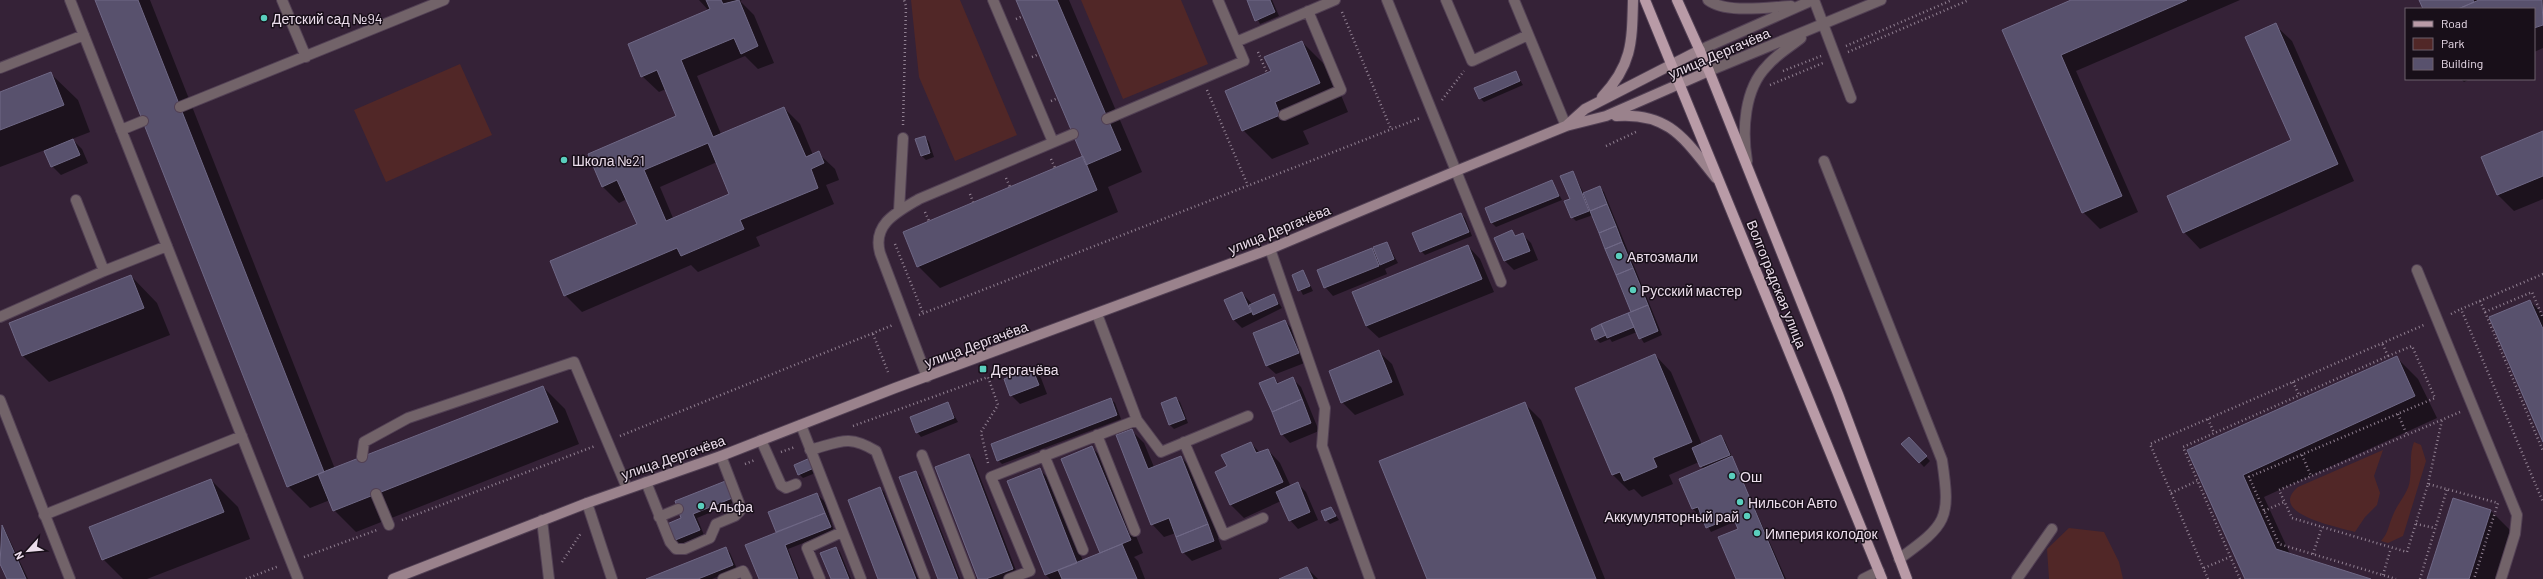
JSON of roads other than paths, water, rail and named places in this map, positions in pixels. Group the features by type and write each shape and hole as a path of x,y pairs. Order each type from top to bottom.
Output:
{"main road":[{"name":"Волгоградская улица","path":"1645,0 1673,64 1880,575"},
{"name":"Волгоградская улица","path":"1677,0 1709,71 1751,180 1838,394 1907,579"}],"street":[{"path":"70,0 298,579"},
{"path":"282,0 306,57"},
{"path":"180,107 444,0"},
{"path":"993,0 1054,142"},
{"path":"1107,119 1244,61 1218,0"},
{"path":"1387,0 1501,282"},
{"path":"1446,0 1472,61 1528,35"},
{"path":"1514,0 1566,126"},
{"path":"1598,102 1622,73 1627,60 1631,43 1632,0"},
{"path":"1708,0 1713,4 1740,8 1797,6"},
{"path":"1813,0 1824,25 1851,98"},
{"name":"улица Дергачёва","path":"1566,126 1585,109 1598,102 1700,50 1813,0"},
{"name":"улица Дергачёва","path":"392,579 587,503 721,456 927,377 1270,249 1456,170 1566,126 1606,116 1709,71 1810,31 1881,0"},
{"path":"1236,42 1308,11 1337,4"},
{"path":"1284,115 1342,90 1308,11"},
{"path":"1751,180 1744,143 1744,125 1756,83 1766,66 1810,31"},
{"path":"0,68 84,35"},
{"path":"1606,116 1640,116 1652,118 1666,124 1690,145 1722,185"},
{"path":"121,130 143,121"},
{"path":"927,377 877,242 879,232 898,212 920,199 1073,134"},
{"path":"898,212 903,138"},
{"path":"1824,160 1942,460 1947,495 1942,523 1925,539 1899,559"},
{"path":"76,200 104,271"},
{"path":"0,317 104,271 167,246"},
{"path":"1270,249 1325,408 1322,446 1370,579"},
{"path":"2417,270 2517,515 2515,534 2501,579"},
{"path":"1097,314 1137,420 1161,452 1248,416"},
{"path":"362,457 364,442 408,418 574,362 627,488"},
{"path":"0,400 4,420 70,579"},
{"path":"1009,579 1030,571 991,477 1044,455 1137,420"},
{"path":"800,425 861,579"},
{"path":"1097,435 1134,531"},
{"path":"44,515 242,436"},
{"path":"761,440 781,485 786,488 796,484"},
{"path":"810,450 844,440 860,441 876,451 925,579"},
{"path":"1184,442 1224,535 1263,518"},
{"path":"922,455 970,579"},
{"path":"1044,455 1082,550"},
{"path":"646,482 672,547 685,549 710,538 716,524 738,514 740,507 721,456"},
{"path":"376,494 389,526"},
{"path":"587,503 612,579"},
{"path":"659,517 678,510"},
{"path":"542,520 549,579"},
{"path":"2017,579 2052,529"},
{"path":"820,579 807,548 842,532"},
{"path":"724,579 743,571 746,579"},
{"path":"1863,579 1880,575"}],"place":[{"name":"Детский сад №94","path":"264,18"},
{"name":"Школа №21","path":"564,160"},
{"name":"Автоэмали","path":"1619,256"},
{"name":"Русский мастер","path":"1633,290"},
{"name":"Дергачёва","path":"983,369"},
{"name":"Ош","path":"1732,476"},
{"name":"Нильсон Авто","path":"1740,502"},
{"name":"Альфа","path":"701,506"},
{"name":"Аккумуляторный рай","path":"1747,516"},
{"name":"Империя колодок","path":"1757,533"}]}
